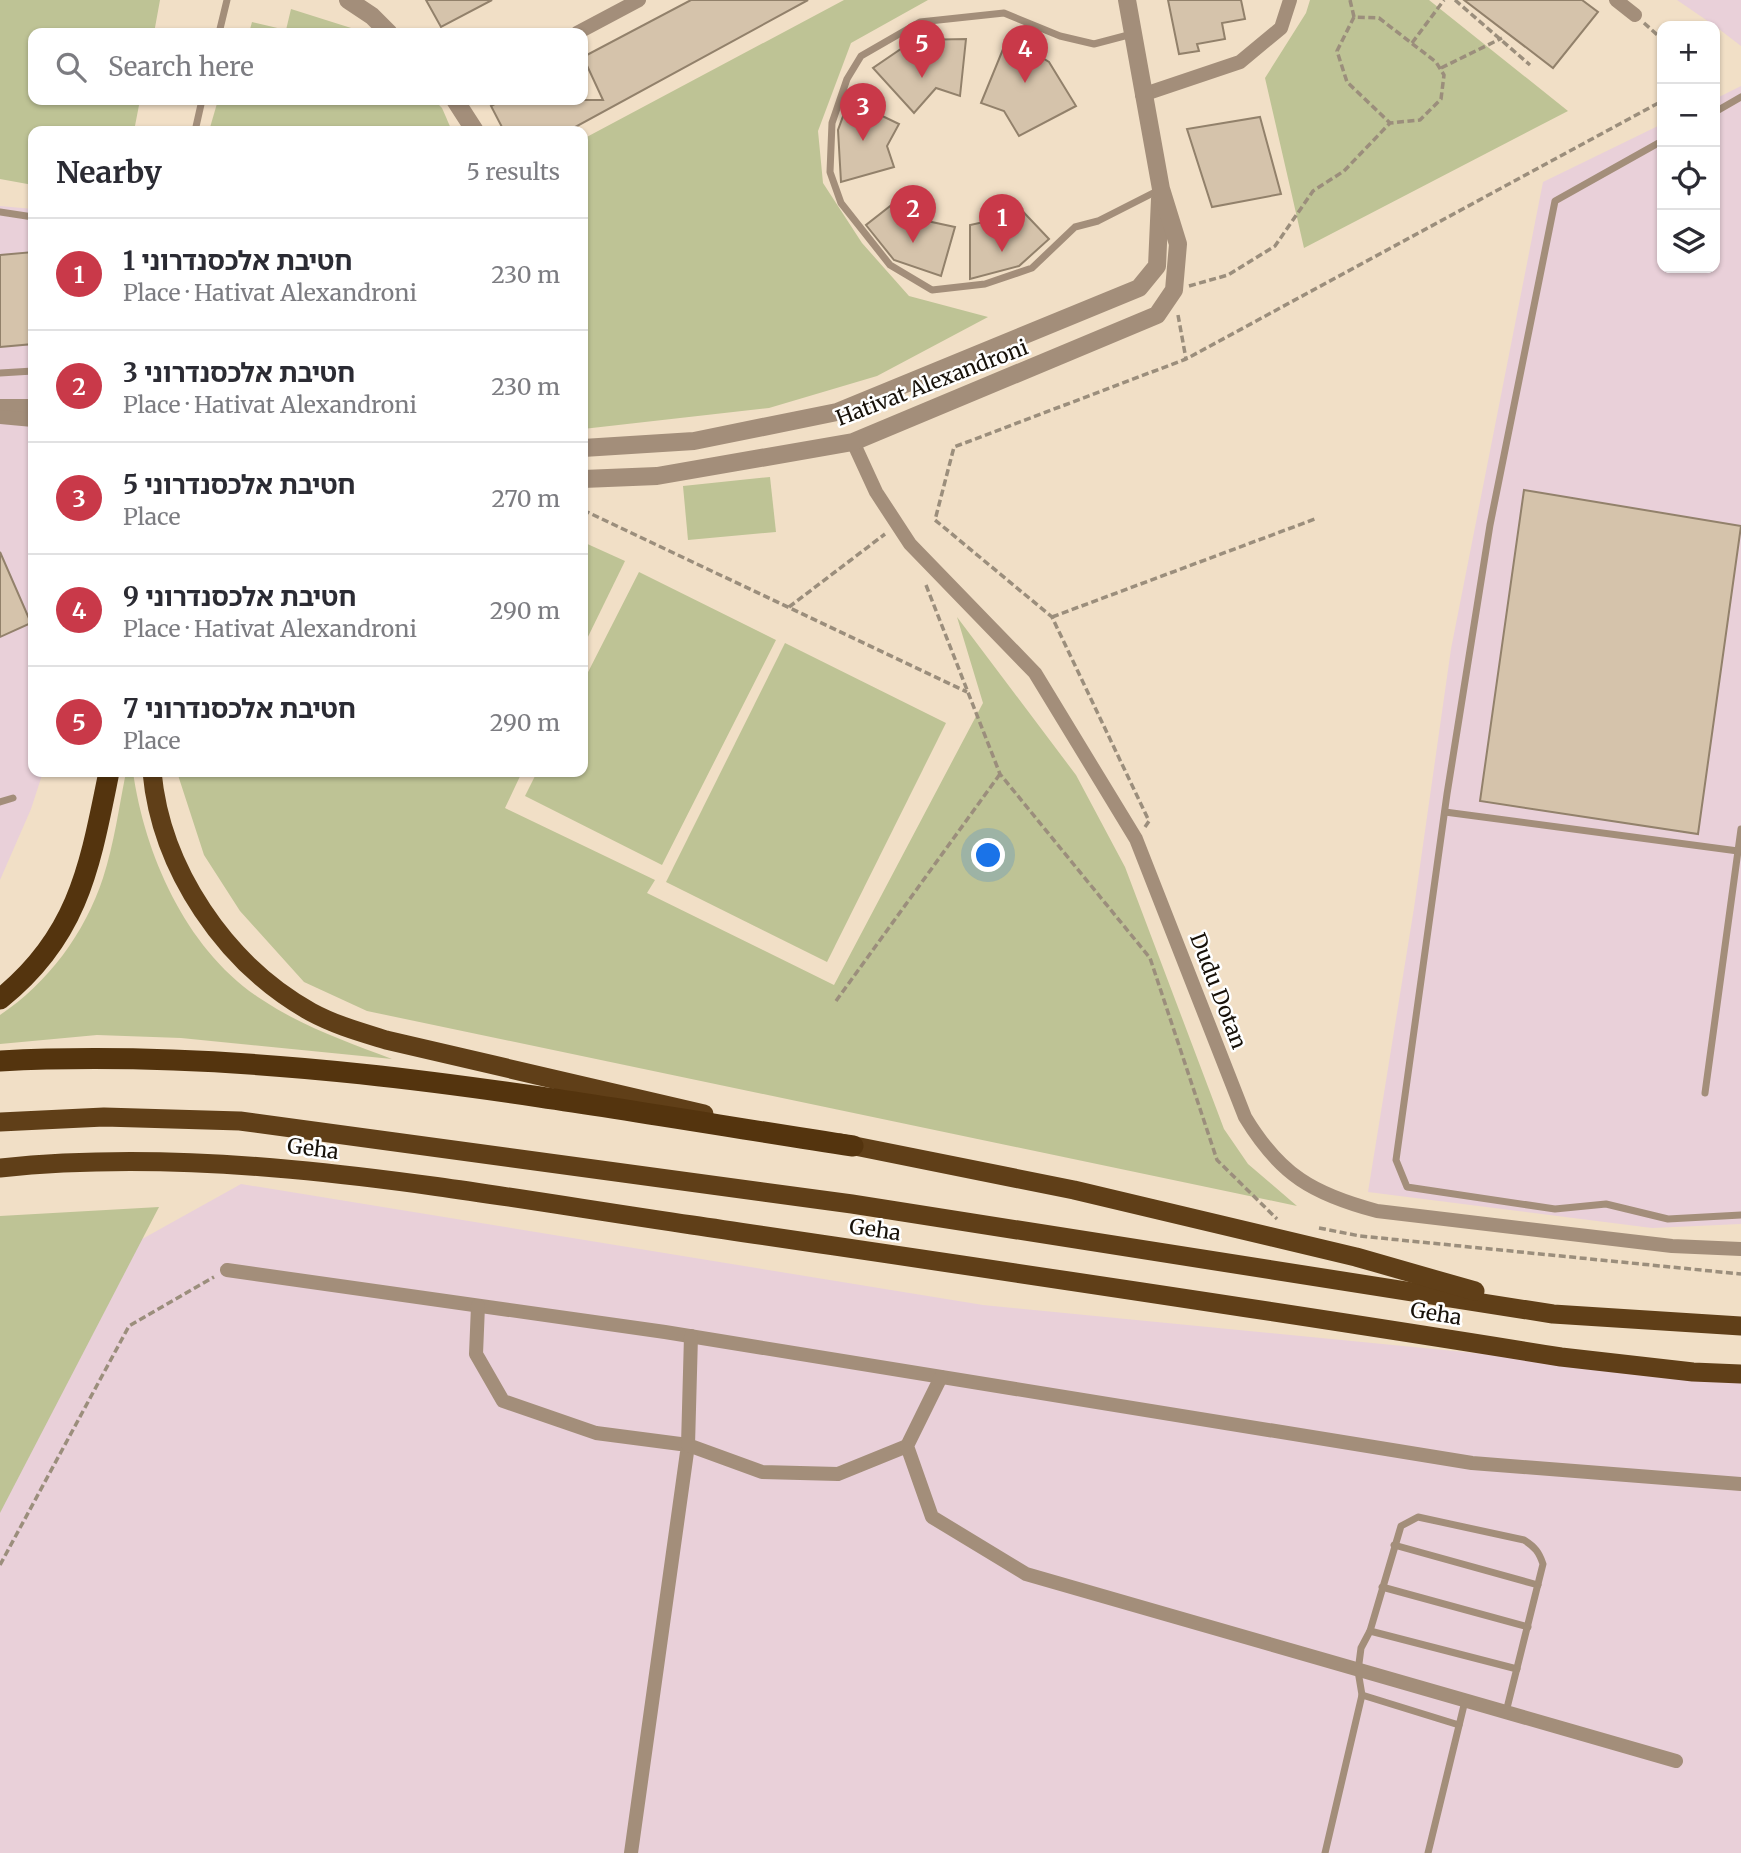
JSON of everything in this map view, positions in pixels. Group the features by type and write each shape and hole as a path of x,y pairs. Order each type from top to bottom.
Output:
{"highway":[{"path":"0,999 50,947 75,905 89,869 108,777"},
{"path":"153,777 161,824 195,901 222,936 254,968 310,1011 347,1028 386,1040 853,1146 1074,1190 1331,1251 1553,1314"},
{"path":"0,1061 167,1059 320,1068 853,1146"},
{"name":"Geha","path":"0,1122 104,1117 240,1121 852,1204 1553,1314 1629,1321 1741,1326"},
{"name":"Geha","path":"0,1168 124,1160 257,1165 613,1214 1562,1357 1693,1372 1741,1374"}],"street":[{"path":"348,0 372,16 384,28"},
{"path":"587,28 639,0"},
{"name":"Hativat Alexandroni","path":"588,480 657,476 853,442 1157,315 1174,290 1178,244 1161,189 1142,96 1127,0"},
{"path":"1142,96 1240,62 1282,28 1290,0"},
{"path":"1616,0 1635,15"},
{"path":"458,105 472,126"},
{"name":"Hativat Alexandroni","path":"588,448 694,441 837,412 1139,288 1157,266 1161,189"},
{"path":"0,406 28,406"},
{"path":"0,417 28,420"},
{"name":"Dudu Dotan","path":"853,442 876,492 910,544 1035,673 1136,839 1245,1118 1259,1141 1281,1165 1308,1188 1340,1202 1377,1211 1672,1247 1741,1249"},
{"path":"227,1270 691,1336 1472,1463 1741,1484"},
{"path":"478,1306 476,1354 503,1401 596,1433 688,1445 761,1472 838,1474 907,1446 942,1377"},
{"path":"631,1853 688,1445 691,1336"},
{"path":"907,1446 932,1517 1026,1574 1676,1761"}],"lane":[{"path":"220,28 227,0"},
{"path":"1132,34 1094,44 1060,36 1004,13 920,22 861,56 847,79 832,123 830,172 841,203 890,265 932,290 985,285 1032,268 1064,241 1075,227 1098,221 1161,189"},
{"path":"1720,109 1741,97"},
{"path":"196,126 201,105"},
{"path":"1657,144 1555,201 1490,525 1445,812 1396,1160 1407,1187 1555,1209 1606,1204 1668,1219 1741,1215"},
{"path":"0,212 28,216"},
{"path":"0,373 28,371"},
{"path":"0,802 13,798"},
{"path":"1445,812 1738,851"},
{"path":"1704,1093 1738,869 1741,830"},
{"path":"1325,1853 1362,1695 1358,1671 1361,1648 1370,1631 1401,1527 1418,1517 1524,1540 1534,1546 1544,1564 1506,1712"},
{"path":"1394,1545 1538,1585"},
{"path":"1382,1587 1528,1626"},
{"path":"1370,1631 1517,1669"},
{"path":"1362,1695 1459,1725"},
{"path":"1428,1853 1465,1700"}],"path":[{"path":"1350,0 1354,17 1337,51 1347,82 1391,123"},
{"path":"1412,43 1444,0"},
{"path":"1455,0 1530,65"},
{"path":"1635,15 1657,35"},
{"path":"1174,290 1228,275 1275,246 1313,191 1344,172 1391,123 1420,120 1441,99 1444,75 1440,68 1379,18 1354,17"},
{"path":"1440,68 1502,38"},
{"path":"1136,839 1149,821 1052,617 935,520 954,447 1186,359 1657,104"},
{"path":"588,512 968,693"},
{"path":"1052,617 1315,519"},
{"path":"789,607 897,524"},
{"path":"924,581 1000,774 1150,958 1216,1160 1278,1219"},
{"path":"836,1001 1000,774"},
{"path":"1319,1228 1360,1236 1741,1273"},
{"path":"0,1565 129,1326 227,1270"}],"shaded area":[{"path":"1677,0 1741,0 1741,46 1720,30 1720,21 1708,21"},
{"path":"1741,86 1741,1224 1652,1228 1368,1192 1414,908 1451,649 1543,182 1657,126 1657,273 1720,273 1720,96"},
{"path":"0,206 28,209 28,777 41,777 31,809 0,880"},
{"path":"241,1184 983,1305 1741,1379 1741,1853 0,1853 0,1509 135,1243"}],"green space":[{"path":"0,0 160,0 155,28 28,28 28,105 139,105 135,126 28,126 28,184 0,179"},
{"path":"844,0 928,0 851,43 818,131 823,183 862,243 909,296 988,317 877,376 769,408 588,428 588,136"},
{"path":"1310,0 1429,0 1568,111 1304,248 1265,78 1306,13"},
{"path":"291,9 351,28 286,28"},
{"path":"252,22 278,28 250,28"},
{"path":"217,105 439,105 450,126 210,126"},
{"path":"770,477 776,532 688,540 683,486"},
{"path":"588,544 625,561 588,637"},
{"path":"639,572 776,640 662,865 525,796 534,777 588,777 588,672"},
{"path":"957,617 1076,775 1125,867 1224,1129 1248,1164 1297,1206 367,1011 304,982 240,911 204,855 179,777 520,777 505,808 655,880 647,893 834,985 983,703"},
{"path":"785,643 946,723 827,962 666,882"},
{"path":"125,777 134,777 139,804 159,868 191,928 211,955 235,979 276,1009 325,1033 392,1059 181,1038 97,1035 0,1044 0,1015 34,988 63,955 86,918 103,878"},
{"path":"159,1207 0,1513 0,1216"}],"building":[{"path":"426,0 492,0 441,27"},
{"path":"691,0 808,0 577,126 501,126 493,105 588,105 588,100 603,100 588,68 588,54"},
{"path":"1168,0 1241,0 1245,19 1222,23 1225,39 1197,44 1199,51 1179,54"},
{"path":"1464,0 1582,0 1598,12 1553,68"},
{"path":"1008,37 1049,62 1076,106 1019,136 1004,111 981,103"},
{"path":"966,39 960,96 936,88 914,113 873,68 914,40"},
{"path":"849,100 899,124 887,146 894,167 841,182 838,130"},
{"path":"1260,117 1281,194 1212,207 1187,129"},
{"path":"903,196 918,219 955,227 941,276 894,260 866,225"},
{"path":"1011,199 1049,239 1019,266 970,279 970,225 993,220"},
{"path":"28,252 28,344 0,347 0,255"},
{"path":"1524,490 1741,526 1698,834 1480,801"},
{"path":"0,552 28,616 28,624 0,637"}],"place":[{"name":"חטיבת אלכסנדרוני 7","path":"922,78"},
{"name":"חטיבת אלכסנדרוני 9","path":"1025,83"},
{"name":"חטיבת אלכסנדרוני 5","path":"863,141"},
{"name":"חטיבת אלכסנדרוני 3","path":"913,243"},
{"name":"חטיבת אלכסנדרוני 1","path":"1002,252"}]}
